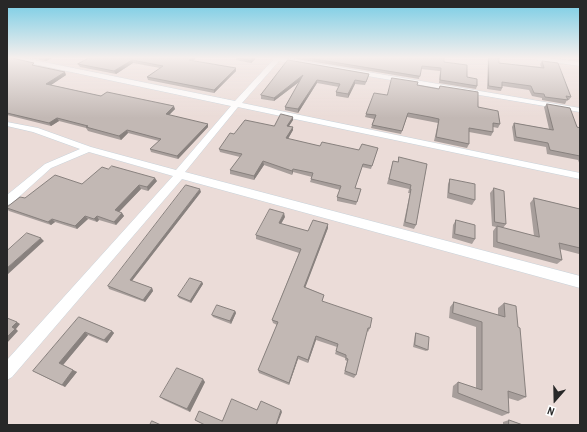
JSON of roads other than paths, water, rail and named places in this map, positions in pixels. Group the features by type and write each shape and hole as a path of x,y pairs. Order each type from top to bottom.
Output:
{"street":[{"path":"112,78 580,176"},
{"path":"7,372 179,174 259,78"},
{"path":"394,78 580,110"},
{"path":"7,124 35,130 88,149 580,282"},
{"path":"7,201 48,166 88,149"}]}
